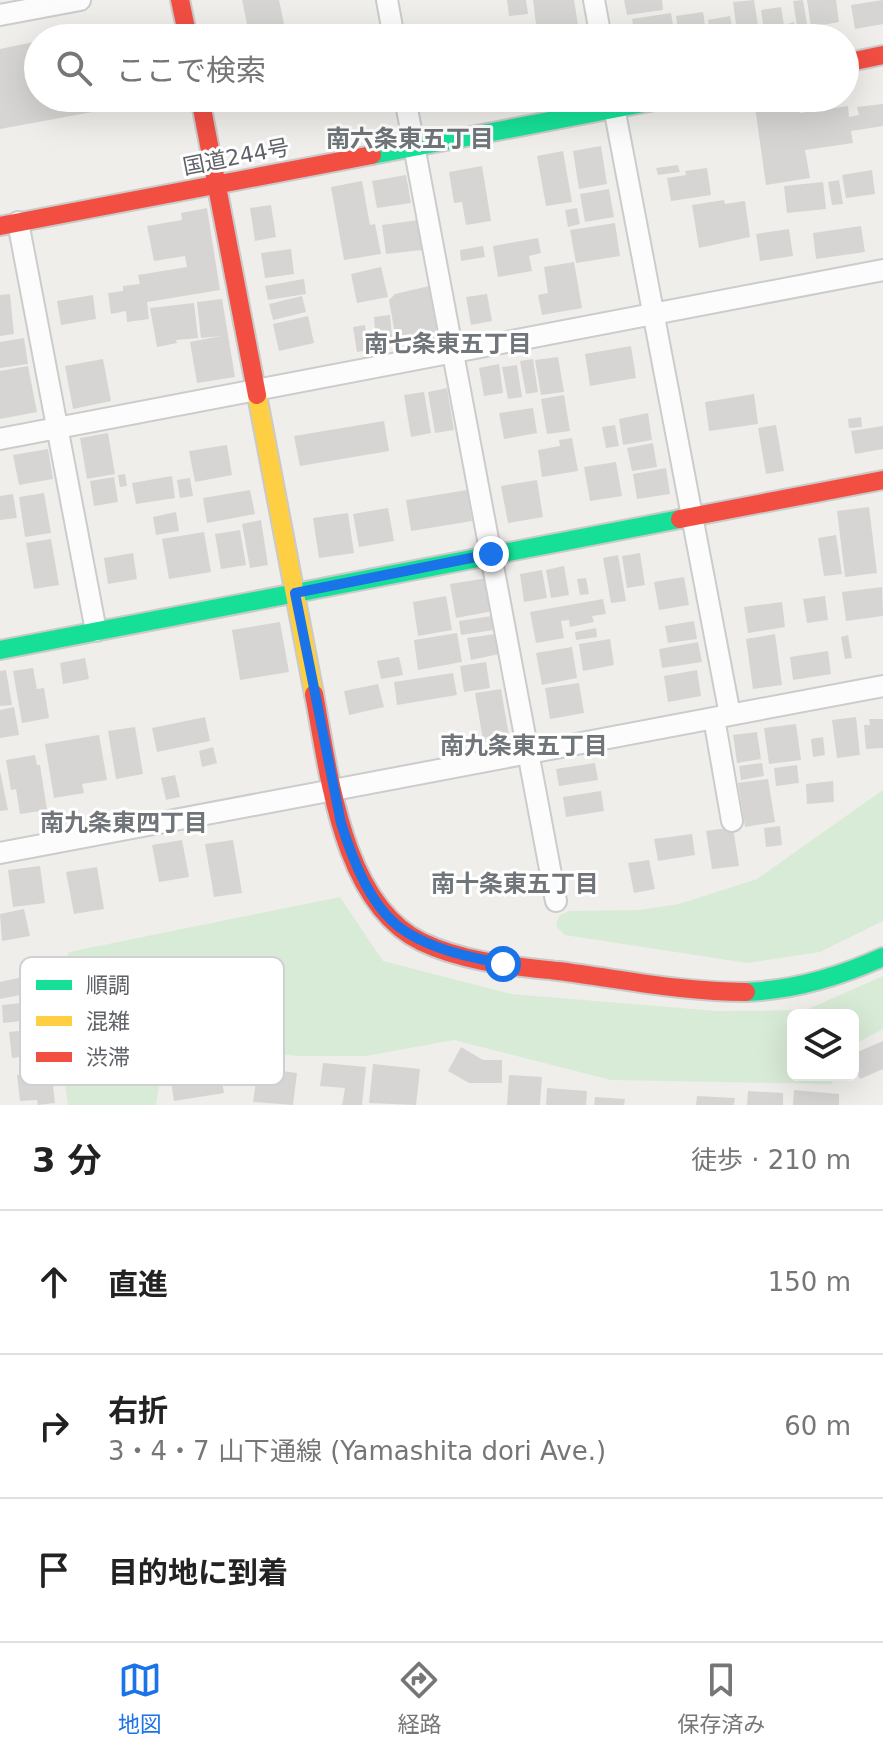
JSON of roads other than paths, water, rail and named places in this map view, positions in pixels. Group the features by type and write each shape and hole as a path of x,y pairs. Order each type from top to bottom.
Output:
{"main road":[{"path":"180,0 185,24"},
{"path":"859,60 883,55"},
{"path":"203,112 333,790 350,852 381,907 405,932 463,955 503,964 688,989 748,992 787,988 817,982 883,957"},
{"name":"国道244号","path":"9,224 414,147 577,112"},
{"path":"0,650 883,480"}],"street":[{"path":"0,15 80,0"},
{"path":"387,0 391,24"},
{"path":"594,0 598,24"},
{"path":"408,112 556,901"},
{"path":"616,112 692,517 722,717 732,821"},
{"path":"9,224 57,428 96,631"},
{"path":"0,439 883,270"},
{"path":"0,853 883,686"}],"district":[{"name":"南六条東五丁目","path":"410,139"},
{"name":"南七条東五丁目","path":"448,344"},
{"name":"南九条東五丁目","path":"524,746"},
{"name":"南九条東四丁目","path":"124,823"},
{"name":"南十条東五丁目","path":"515,884"}]}
